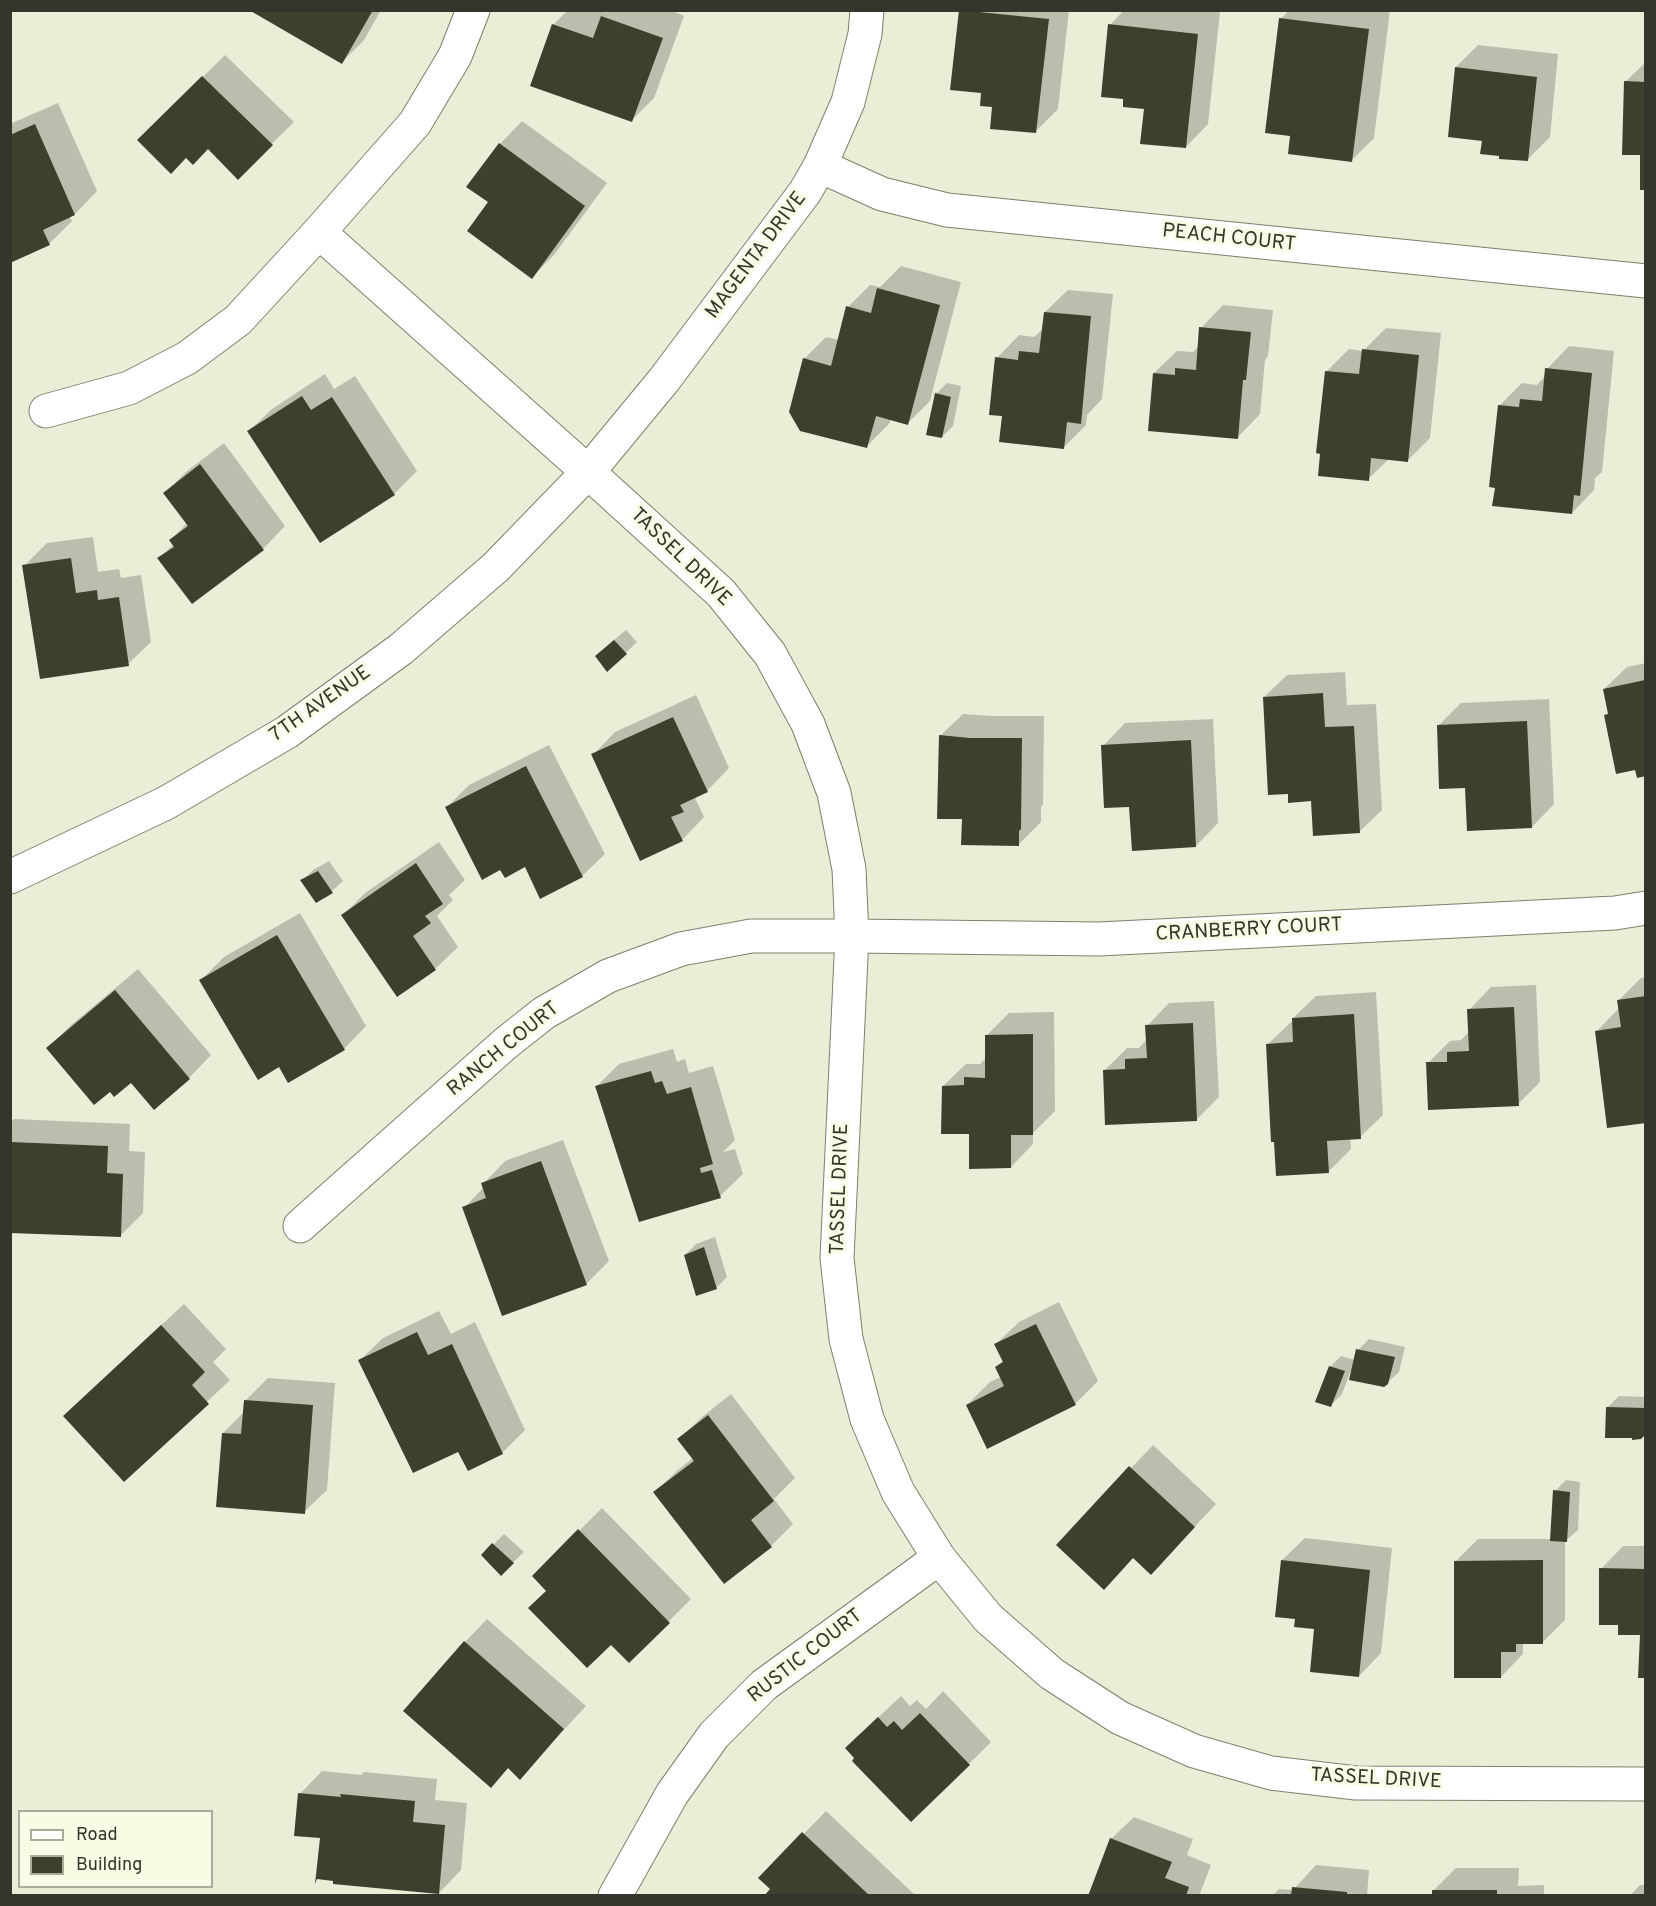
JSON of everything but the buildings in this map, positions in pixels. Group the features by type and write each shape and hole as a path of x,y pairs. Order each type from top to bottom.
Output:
{"street":[{"path":"46,411 129,388 187,358 238,320 415,123 455,56 473,10"},
{"name":"MAGENTA DRIVE","path":"588,472 671,371 805,192 820,166 848,102 866,34 867,10"},
{"name":"PEACH COURT","path":"820,166 882,194 947,210 1646,281"},
{"name":"TASSEL DRIVE","path":"319,232 721,594 770,654 808,724 834,793 849,869 852,936 837,1258 846,1340 867,1419 898,1492 939,1558 988,1618 1052,1674 1120,1718 1194,1751 1271,1773 1356,1783 1646,1784"},
{"name":"7TH AVENUE","path":"10,877 166,803 287,732 410,641 496,567 588,472"},
{"name":"CRANBERRY COURT","path":"852,936 1099,939 1615,913 1646,908"},
{"name":"RANCH COURT","path":"300,1226 506,1043 544,1013 608,976 681,949 752,936 852,936"},
{"name":"RUSTIC COURT","path":"615,1896 672,1794 714,1735 764,1685 939,1558"}]}
